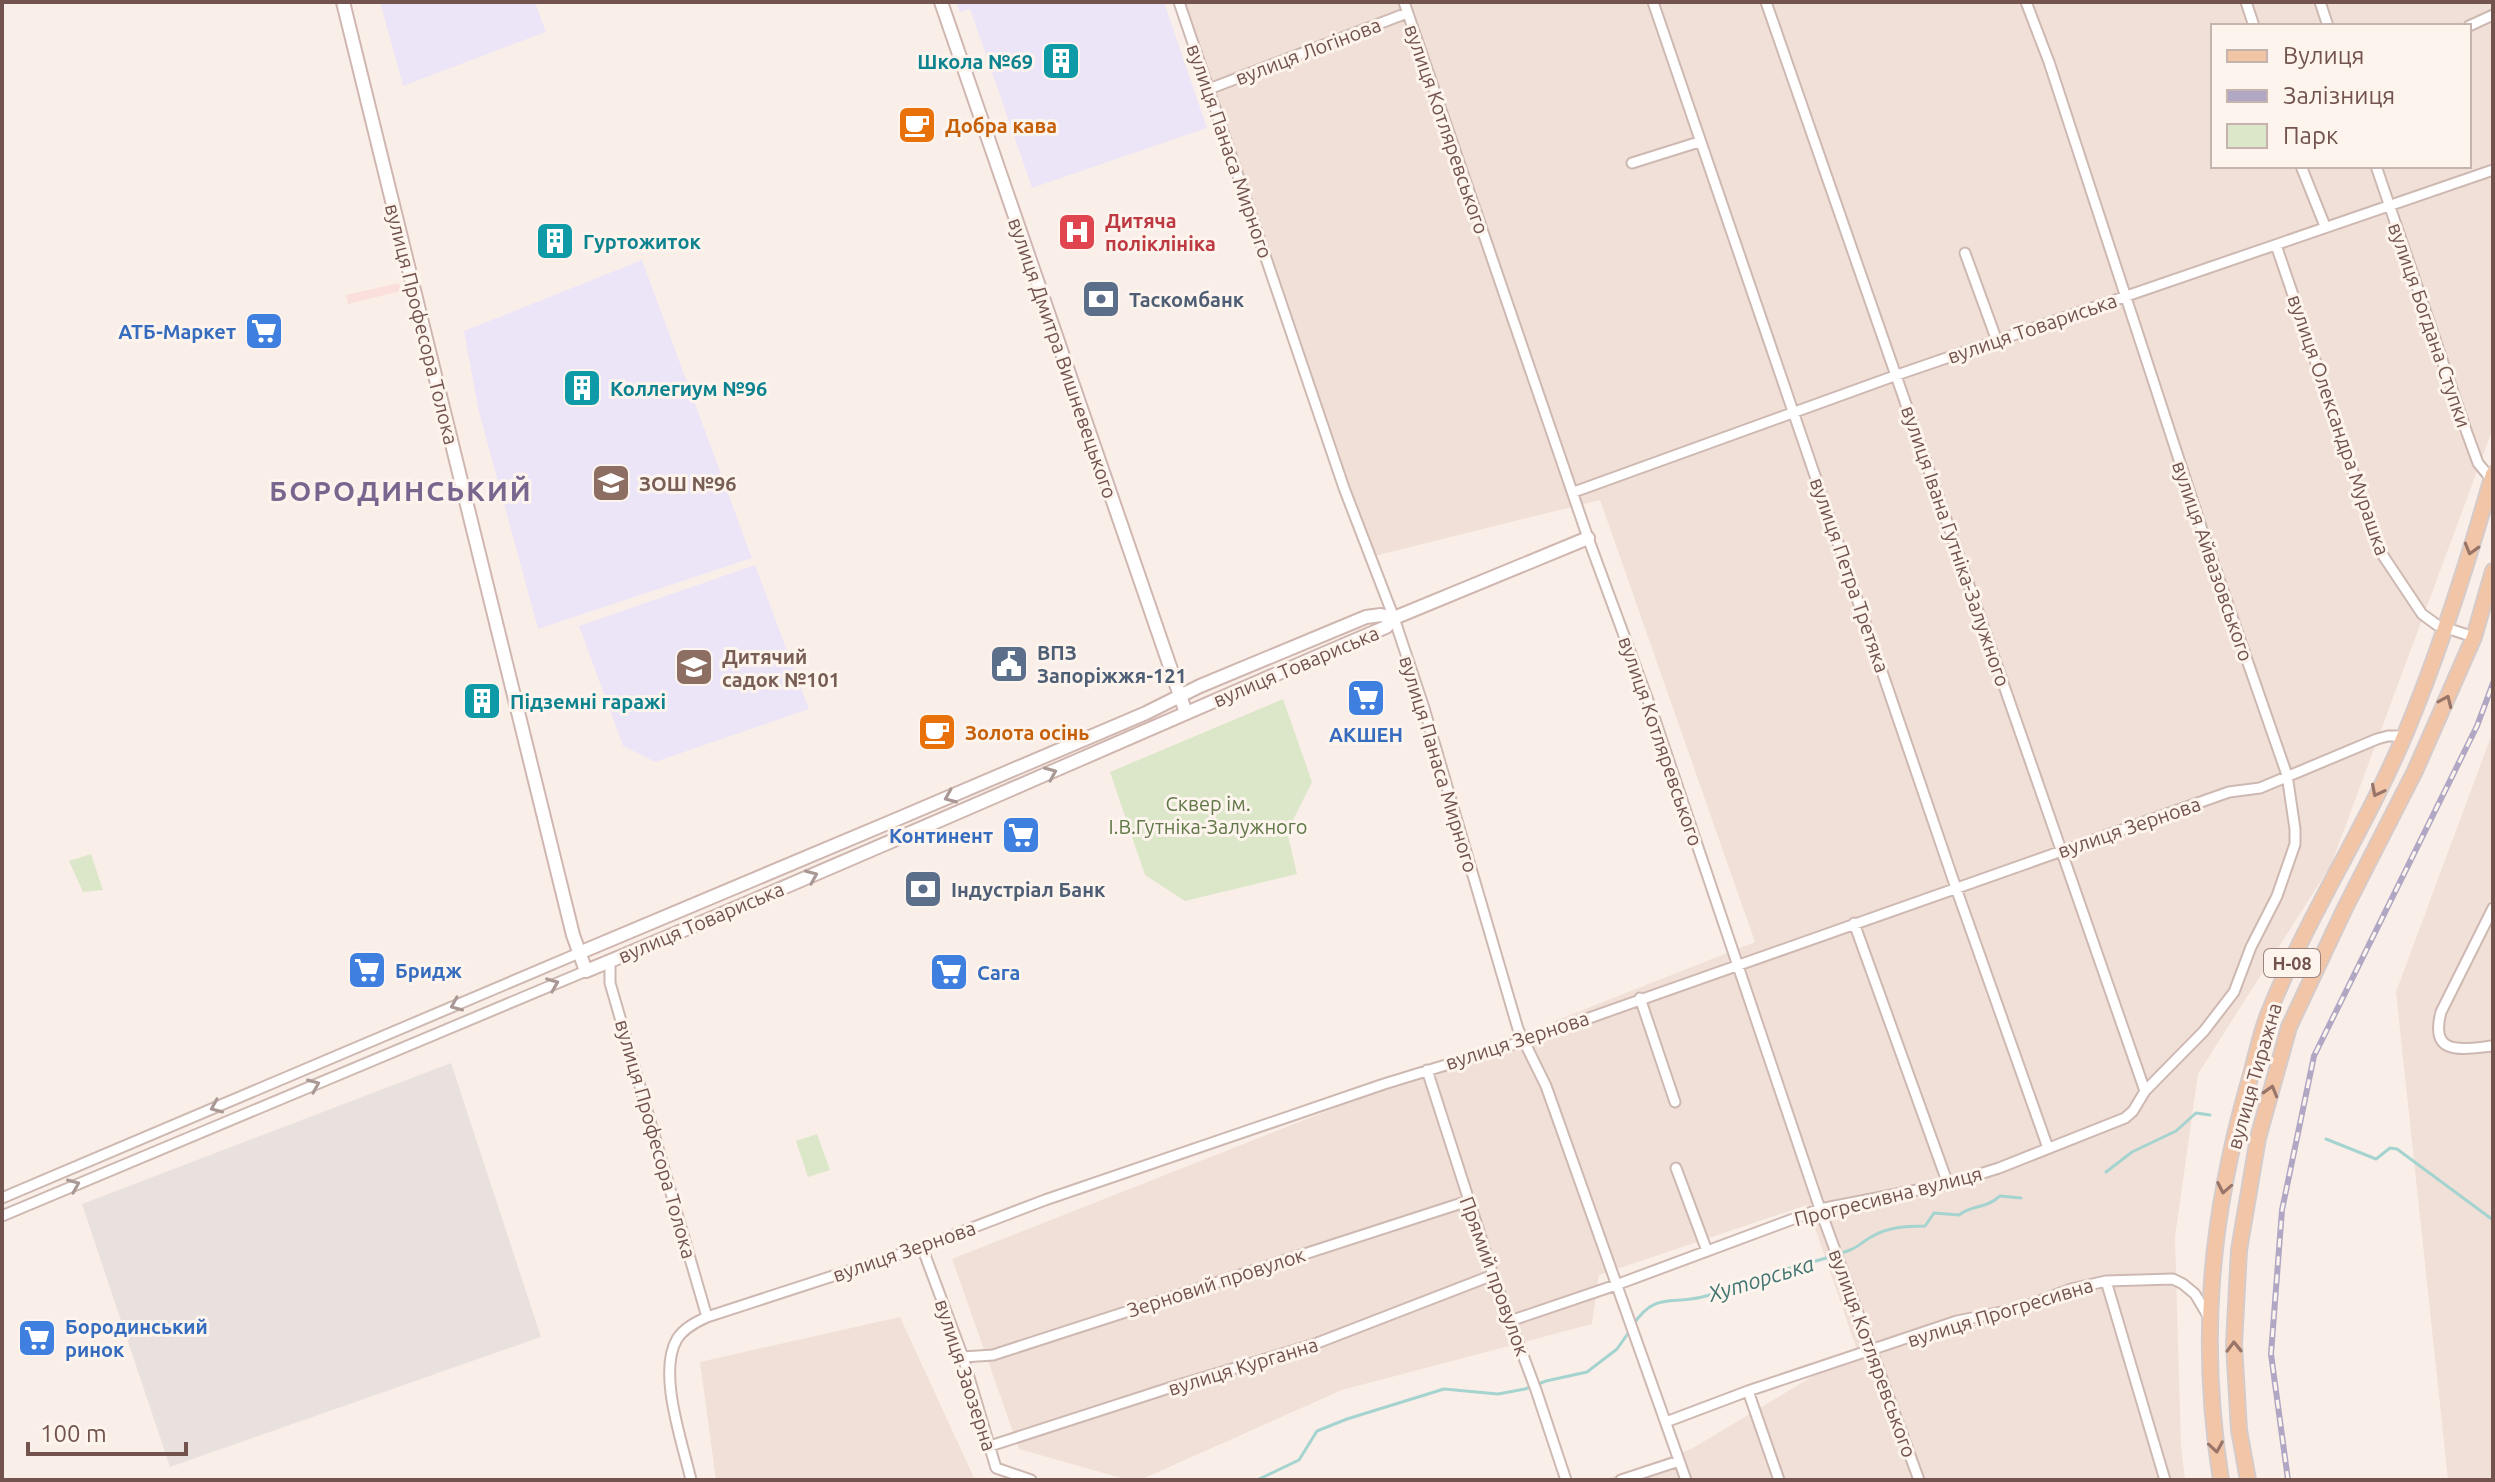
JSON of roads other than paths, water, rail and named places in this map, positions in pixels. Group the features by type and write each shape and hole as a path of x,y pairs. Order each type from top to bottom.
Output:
{"main road":[{"name":"вулиця Тиражна","path":"2221,1480 2213,1431 2208,1316 2214,1243 2235,1131 2267,1017 2323,897 2405,736 2448,628 2493,478"},
{"name":"вулиця Тиражна","path":"2248,1480 2239,1430 2234,1344 2239,1250 2258,1138 2289,1027 2415,771 2474,637 2493,571"}],"street":[{"name":"вулиця Професора Толока","path":"343,2 424,339 586,971"},
{"name":"вулиця Дмитра Вишневецького","path":"941,2 1186,713"},
{"name":"вулиця Панаса Мирного","path":"1179,2 1344,488 1394,618 1424,708 1514,1016 1540,1068 1686,1480"},
{"name":"вулиця Логінова","path":"1209,89 1416,2"},
{"name":"вулиця Петра Третяка","path":"1653,2 2048,1148"},
{"name":"вулиця Івана Гутніка-Залужного","path":"1766,2 2145,1091"},
{"name":"вулиця Айвазовського","path":"2026,2 2287,775 2295,829 2295,844 2277,896 2251,947 2234,992 2204,1031 2145,1091"},
{"path":"2246,2 2253,24"},
{"path":"2320,2 2327,24"},
{"name":"вулиця Котляревського","path":"1405,7 1588,538 1648,700 1836,1255 1919,1480"},
{"path":"2471,25 2493,15"},
{"path":"1632,163 1699,142"},
{"path":"2302,168 2325,226"},
{"name":"вулиця Богдана Ступки","path":"2377,168 2478,463 2493,478"},
{"name":"вулиця Товариська","path":"1574,492 1897,375 2493,170"},
{"name":"вулиця Олександра Мурашка","path":"2276,245 2380,551 2414,606 2428,620 2474,637"},
{"path":"1965,253 1997,341"},
{"name":"вулиця Товариська","path":"2,1216 1152,730 1279,671 1376,632 1394,618 1588,538"},
{"name":"вулиця Товариська","path":"2,1198 1146,713 1178,695 1366,617 1381,615 1394,618"},
{"path":"1146,713 1158,718 1152,730"},
{"name":"вулиця Зернова","path":"691,1480 670,1385 671,1361 677,1340 691,1325 707,1317 922,1247 1045,1200 1427,1070 1524,1041 2229,792 2260,788 2377,739 2405,736"},
{"path":"2493,908 2441,1012 2437,1027 2437,1035 2448,1047 2493,1046"},
{"path":"1854,923 1948,1184"},
{"name":"вулиця Професора Толока","path":"610,961 610,983 707,1317"},
{"path":"1640,998 1675,1102"},
{"path":"400,1029 407,1046"},
{"name":"Прямий провулок","path":"1427,1070 1493,1275 1566,1480"},
{"name":"Прогресивна вулиця","path":"1510,1321 1820,1209 1948,1184 2048,1148 2125,1118 2145,1091"},
{"path":"1676,1168 1707,1251"},
{"name":"Зерновий провулок","path":"963,1357 993,1355 1468,1201"},
{"name":"вулиця Заозерна","path":"922,1247 963,1357 996,1468 1031,1480"},
{"name":"вулиця Курганна","path":"990,1446 1312,1345 1493,1275"},
{"name":"вулиця Прогресивна","path":"1748,1391 1957,1321 2021,1308 2071,1289 2106,1281 2173,1279 2195,1294 2208,1316"},
{"path":"2106,1281 2165,1480"},
{"path":"1666,1422 1748,1391 1779,1480"},
{"path":"1621,1480 1679,1461"},
{"path":"996,1468 996,1480"}],"waterway":[{"name":"Хуторська","path":"2106,1172 2132,1152 2176,1131 2196,1113 2210,1115"},
{"name":"Хуторська","path":"2326,1139 2376,1159 2390,1148 2397,1149 2493,1220"},
{"name":"Хуторська","path":"1633,1325 1656,1304 1709,1295 1826,1258 1850,1250 1884,1231 1925,1226 1934,1213 1959,1215 2000,1196 2021,1198"},
{"name":"Хуторська","path":"1257,1480 1299,1460 1317,1431 1347,1419 1444,1389 1498,1394 1587,1372 1617,1349 1629,1332"}],"railway":[{"path":"2288,1480 2271,1354 2282,1210 2314,1056 2477,726 2493,683"}],"place":[{"name":"Школа №69","path":"1061,61"},
{"name":"Добра кава","path":"917,125"},
{"name":"Дитяча поліклініка","path":"1077,232"},
{"name":"Гуртожиток","path":"555,241"},
{"name":"Таскомбанк","path":"1101,299"},
{"name":"АТБ-Маркет","path":"264,331"},
{"name":"Коллегиум №96","path":"582,388"},
{"name":"ЗОШ №96","path":"611,483"},
{"name":"ВПЗ Запоріжжя-121","path":"1009,664"},
{"name":"Дитячий садок №101","path":"694,667"},
{"name":"АКШЕН","path":"1366,698"},
{"name":"Підземні гаражі","path":"482,701"},
{"name":"Золота осінь","path":"937,732"},
{"name":"Континент","path":"1021,835"},
{"name":"Індустріал Банк","path":"923,889"},
{"name":"Бридж","path":"367,970"},
{"name":"Сага","path":"949,972"},
{"name":"Бородинський ринок","path":"37,1338"}],"district":[{"name":"БОРОДИНСЬКИЙ","path":"401,490"}],"park label":[{"name":"Сквер ім. І.В.Гутніка-Залужного","path":"1208,814"}]}
